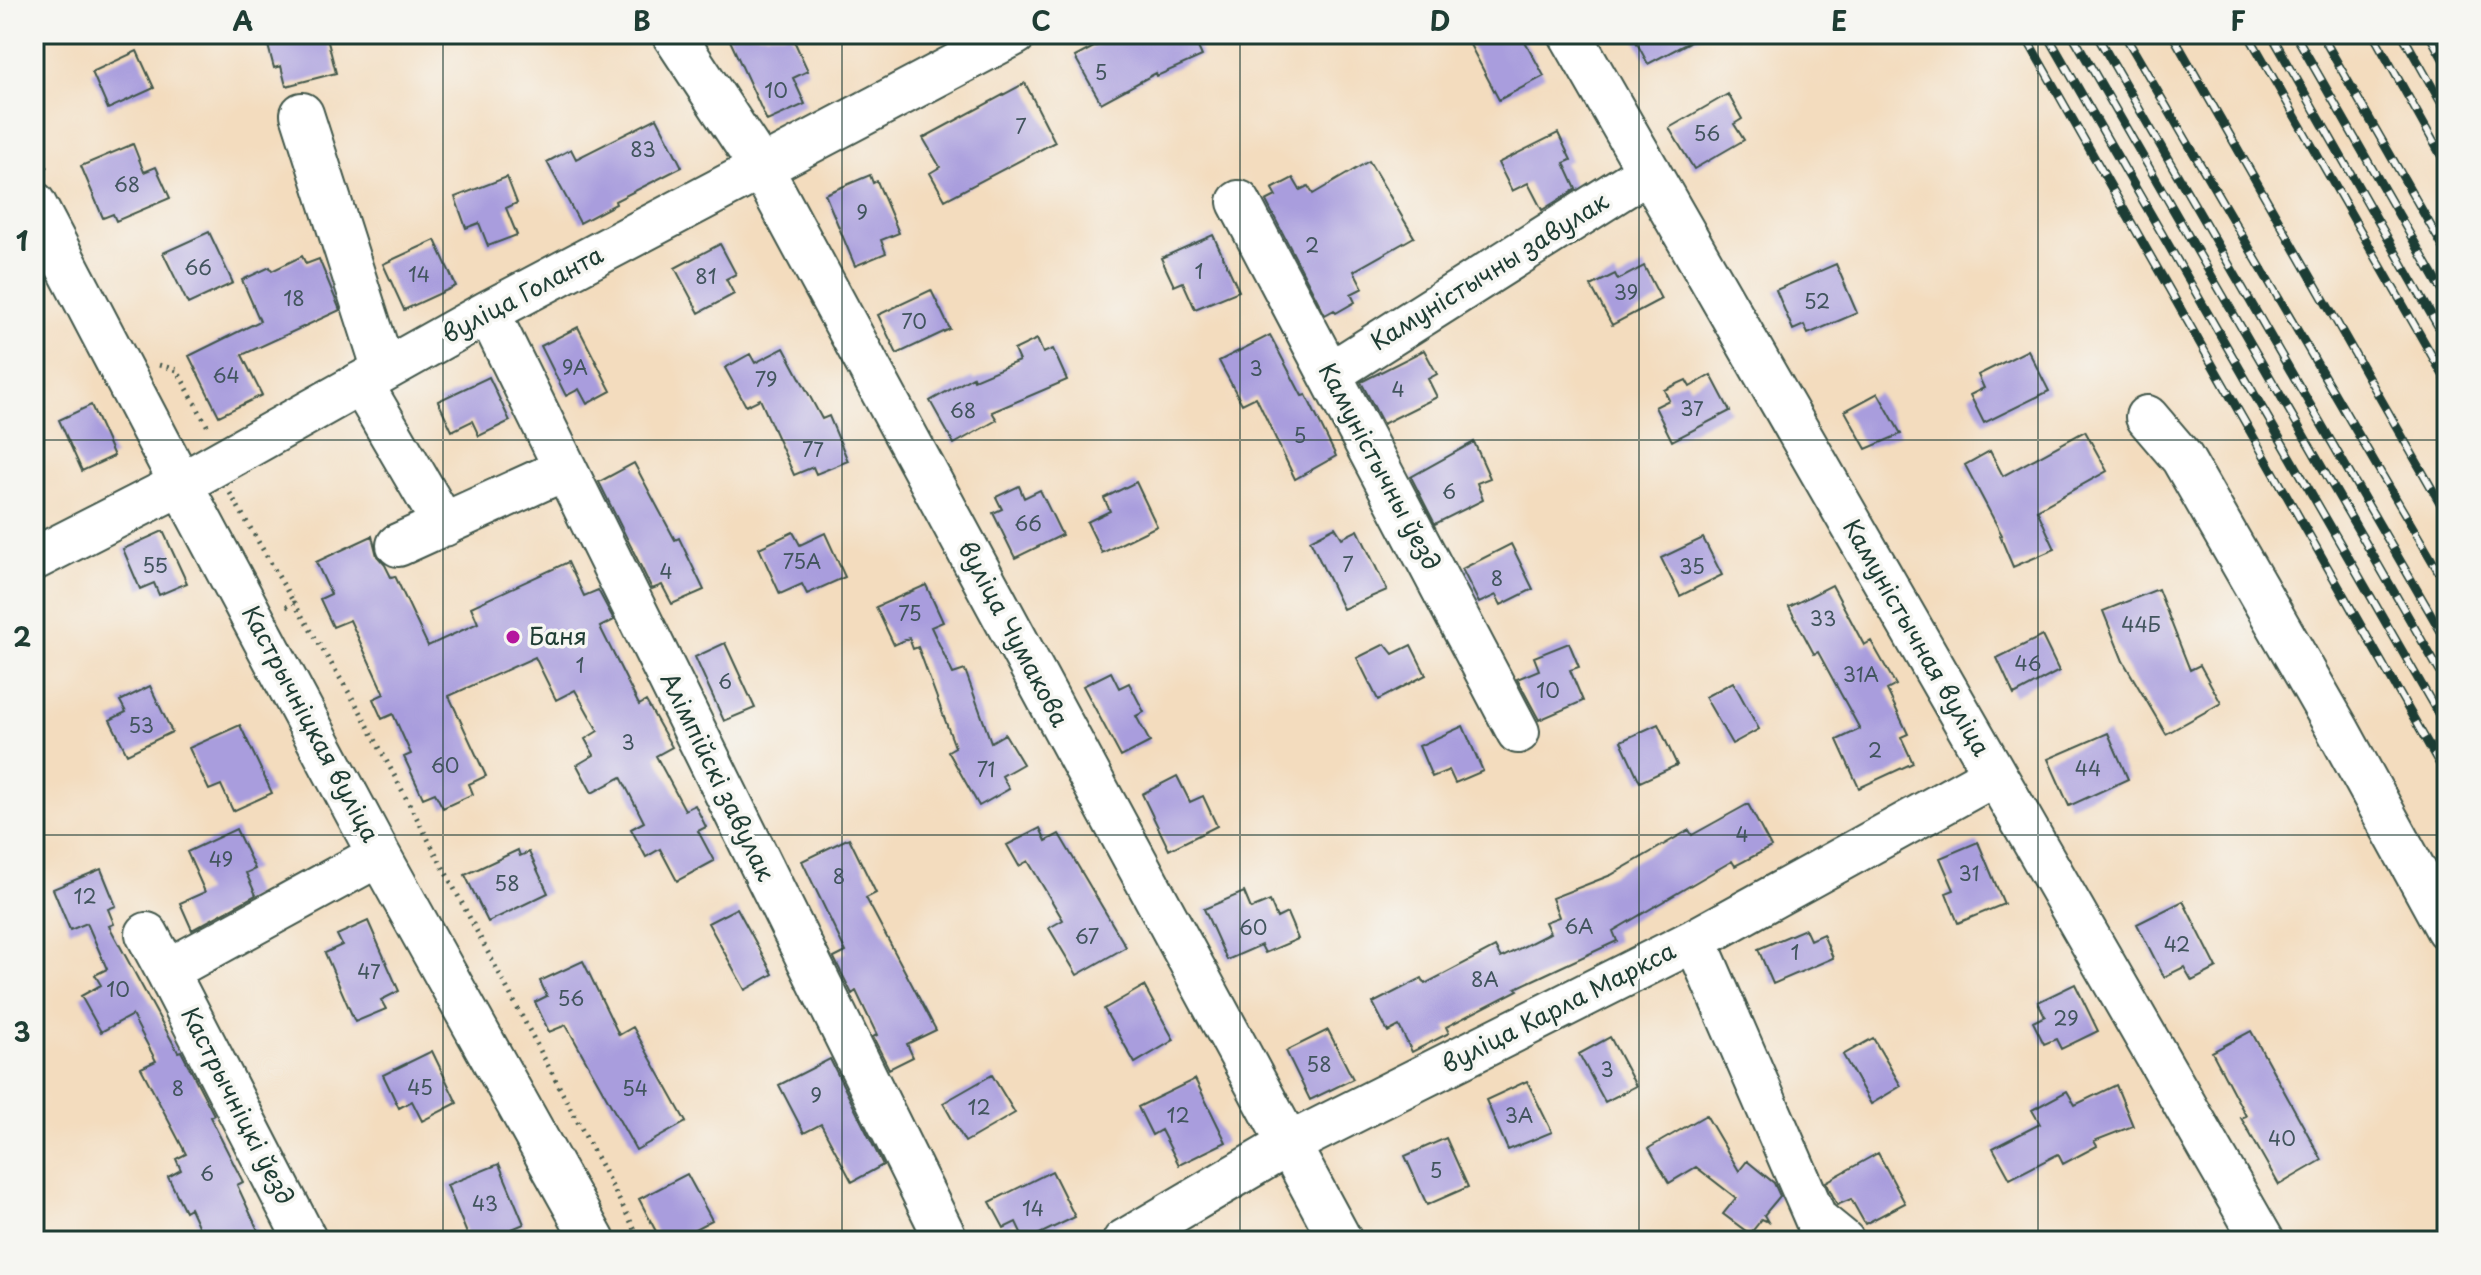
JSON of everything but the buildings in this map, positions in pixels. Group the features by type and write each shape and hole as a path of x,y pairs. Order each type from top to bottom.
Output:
{"street":[{"name":"вуліца Чумакова","path":"673,34 762,169 1341,1241"},
{"name":"вуліца Голанта","path":"34,559 181,484 488,312 1015,34"},
{"name":"Камуністычная вуліца","path":"1570,34 2263,1241"},
{"path":"302,114 372,377 444,525"},
{"name":"Камуністычны завулак","path":"1331,373 1649,171"},
{"name":"Камуністычны ўезд","path":"1239,202 1518,732"},
{"name":"Кастрычніцкая вуліца","path":"34,203 379,855 594,1241"},
{"name":"Алімпійскі завулак","path":"488,312 947,1241"},
{"path":"2147,417 2182,458 2447,929"},
{"path":"398,545 565,469"},
{"name":"вуліца Карла Маркса","path":"1124,1241 1289,1144 1695,940 1994,775"},
{"path":"167,971 379,855"},
{"name":"Кастрычніцкі ўезд","path":"147,934 306,1241"},
{"path":"1695,940 1816,1219 1843,1241"}],"path":[{"path":"255,621 294,603 359,709 641,1241"}],"railway":[{"path":"2024,34 2447,777"},
{"path":"2047,34 2447,729"},
{"path":"2072,34 2447,684"},
{"path":"2096,34 2447,642"},
{"path":"2124,34 2447,586"},
{"path":"2172,34 2447,515"},
{"path":"2248,34 2447,382"},
{"path":"2271,34 2447,342"},
{"path":"2295,34 2447,299"},
{"path":"2321,34 2447,254"},
{"path":"2373,34 2447,166"},
{"path":"2402,34 2447,113"},
{"path":"2429,34 2447,66"}],"place":[{"name":"Баня","path":"513,637"}]}
